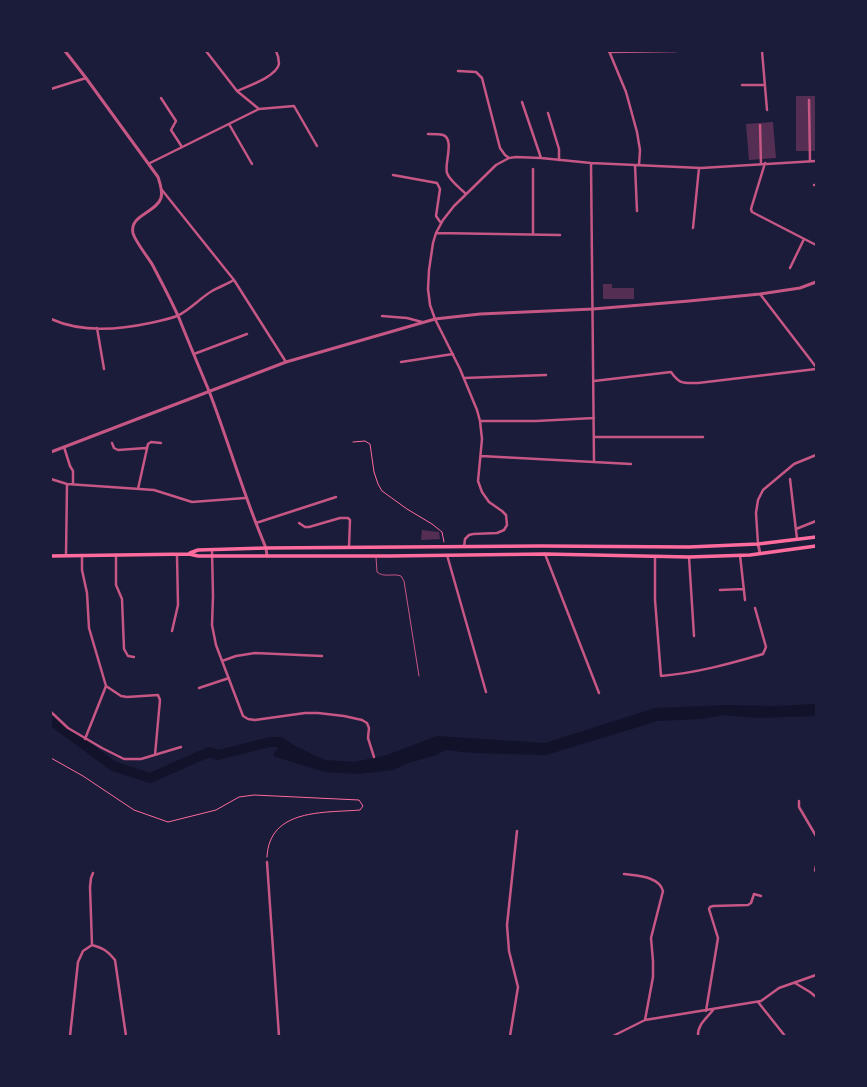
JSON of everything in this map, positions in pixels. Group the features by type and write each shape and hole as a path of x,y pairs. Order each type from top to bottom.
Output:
{"main road":[{"path":"189,554 198,550 266,548 542,546 690,548 758,544 816,537"},
{"path":"51,556 177,554 212,556 447,556 545,554 690,557 740,555 816,546"}],"street":[{"path":"65,51 150,163 158,177 162,190 162,197 154,208 140,216 133,224 133,234 152,265 178,316 194,354 209,392 245,498 266,548 267,556"},
{"path":"206,51 237,91 259,109"},
{"path":"237,91 267,77 275,71 279,65 279,58 276,51"},
{"path":"640,165 640,142 626,92 609,52 676,51"},
{"path":"762,51 768,110"},
{"path":"458,71 476,72 482,78 500,148 509,158"},
{"path":"51,89 86,78"},
{"path":"742,86 765,85"},
{"path":"161,98 176,121 171,130 182,147"},
{"path":"810,100 810,161"},
{"path":"522,102 541,158"},
{"path":"150,163 259,109 294,106 317,146"},
{"path":"548,113 559,149 559,160"},
{"path":"229,124 252,164"},
{"path":"760,125 761,164"},
{"path":"428,134 443,135 446,137 449,144 446,170 447,174 466,194"},
{"path":"464,547 466,539 469,535 497,533 504,530 507,525 506,515 489,502 482,492 478,482 482,439 480,421 464,378 435,319 430,305 428,288 429,270 436,233 441,223 454,206 496,165 509,158 516,157 591,163 699,168 816,161"},
{"path":"591,163 595,437 594,461"},
{"path":"765,163 751,209 752,212 816,245"},
{"path":"635,165 637,211"},
{"path":"693,228 699,168"},
{"path":"533,169 533,234"},
{"path":"393,175 438,183 440,189 436,216 441,223"},
{"path":"162,190 234,280 286,362"},
{"path":"436,233 560,235"},
{"path":"790,268 804,239"},
{"path":"51,319 79,327 107,329 134,326 178,316 212,291 234,280"},
{"path":"51,452 286,362 435,319 480,314 593,309 760,294 800,288 816,282"},
{"path":"594,381 672,372 677,380 683,384 816,368 760,294"},
{"path":"382,316 407,318 422,323"},
{"path":"97,328 104,369"},
{"path":"194,354 248,334"},
{"path":"401,362 453,354"},
{"path":"464,378 546,375"},
{"path":"480,421 536,421 594,418"},
{"path":"595,437 703,437"},
{"path":"112,442 114,448 118,450 146,448"},
{"path":"138,489 146,448 149,443 161,443"},
{"path":"64,447 73,471 73,484"},
{"path":"760,553 756,514 758,500 763,490 794,464 816,455"},
{"path":"481,456 631,464"},
{"path":"51,479 67,484 154,490 192,502 245,498"},
{"path":"790,479 797,540"},
{"path":"66,556 67,484"},
{"path":"255,524 336,497"},
{"path":"299,524 309,527 340,518 348,518 350,520 349,548"},
{"path":"796,529 816,521"},
{"path":"212,550 212,625 216,645 243,716 248,720 255,720 305,713 318,713 362,720 367,723 369,728 368,738 374,757"},
{"path":"172,631 178,605 177,554"},
{"path":"545,554 599,693"},
{"path":"82,555 82,570 87,593 89,628 106,686 85,739"},
{"path":"116,555 116,584 122,599 124,649 128,656 134,657"},
{"path":"740,555 745,600"},
{"path":"447,556 486,692"},
{"path":"655,557 655,600 661,676 687,674 763,654 766,648 755,608"},
{"path":"690,557 694,636"},
{"path":"720,590 744,589"},
{"path":"222,661 236,656 255,654 322,656"},
{"path":"199,688 229,678"},
{"path":"106,686 121,696 158,695 160,697 155,755"},
{"path":"51,712 68,728 85,739 124,759 138,760 181,747"},
{"path":"799,801 799,807 816,836"},
{"path":"510,1036 518,987 509,951 507,925 517,831"},
{"path":"267,862 279,1036"},
{"path":"816,866 816,872"},
{"path":"92,945 90,887 93,873"},
{"path":"624,874 658,882 662,886 663,891 651,938 653,977 645,1020"},
{"path":"706,1011 718,938 709,909 710,907 748,905 751,903 754,894 761,896"},
{"path":"70,1036 78,962 83,951 92,945 103,948 110,953 115,960 126,1036"},
{"path":"613,1036 645,1020 758,1002 779,988 816,976"},
{"path":"794,983 816,997"},
{"path":"758,1002 785,1036"},
{"path":"698,1036 700,1026 713,1010"}],"lane":[{"path":"376,556 378,574 397,574 401,576 404,581 419,676"}],"path":[{"path":"353,442 365,441 370,444 374,472 382,491 442,532 444,547"},
{"path":"51,758 83,776 134,810 168,822 216,810 239,797 254,795 359,800 363,806 360,810 307,815 283,823 274,833 268,846 267,862"}],"shaded area":[{"path":"816,704 816,716 756,718 725,715 700,719 658,721 546,755 473,753 445,750 437,755 408,763 393,770 358,774 325,772 273,756 282,740 325,760 355,762 387,755 437,736 545,743 655,708 726,705 775,706"}],"building":[{"path":"796,96 816,96 816,151 796,151"},
{"path":"773,122 776,158 749,160 746,124"},
{"path":"603,284 612,284 612,288 634,288 634,299 603,299"},
{"path":"422,530 439,532 440,539 421,540"}],"waterway":[{"path":"51,720 113,766 150,778 209,752 218,755 270,742 280,742 292,750"}]}
